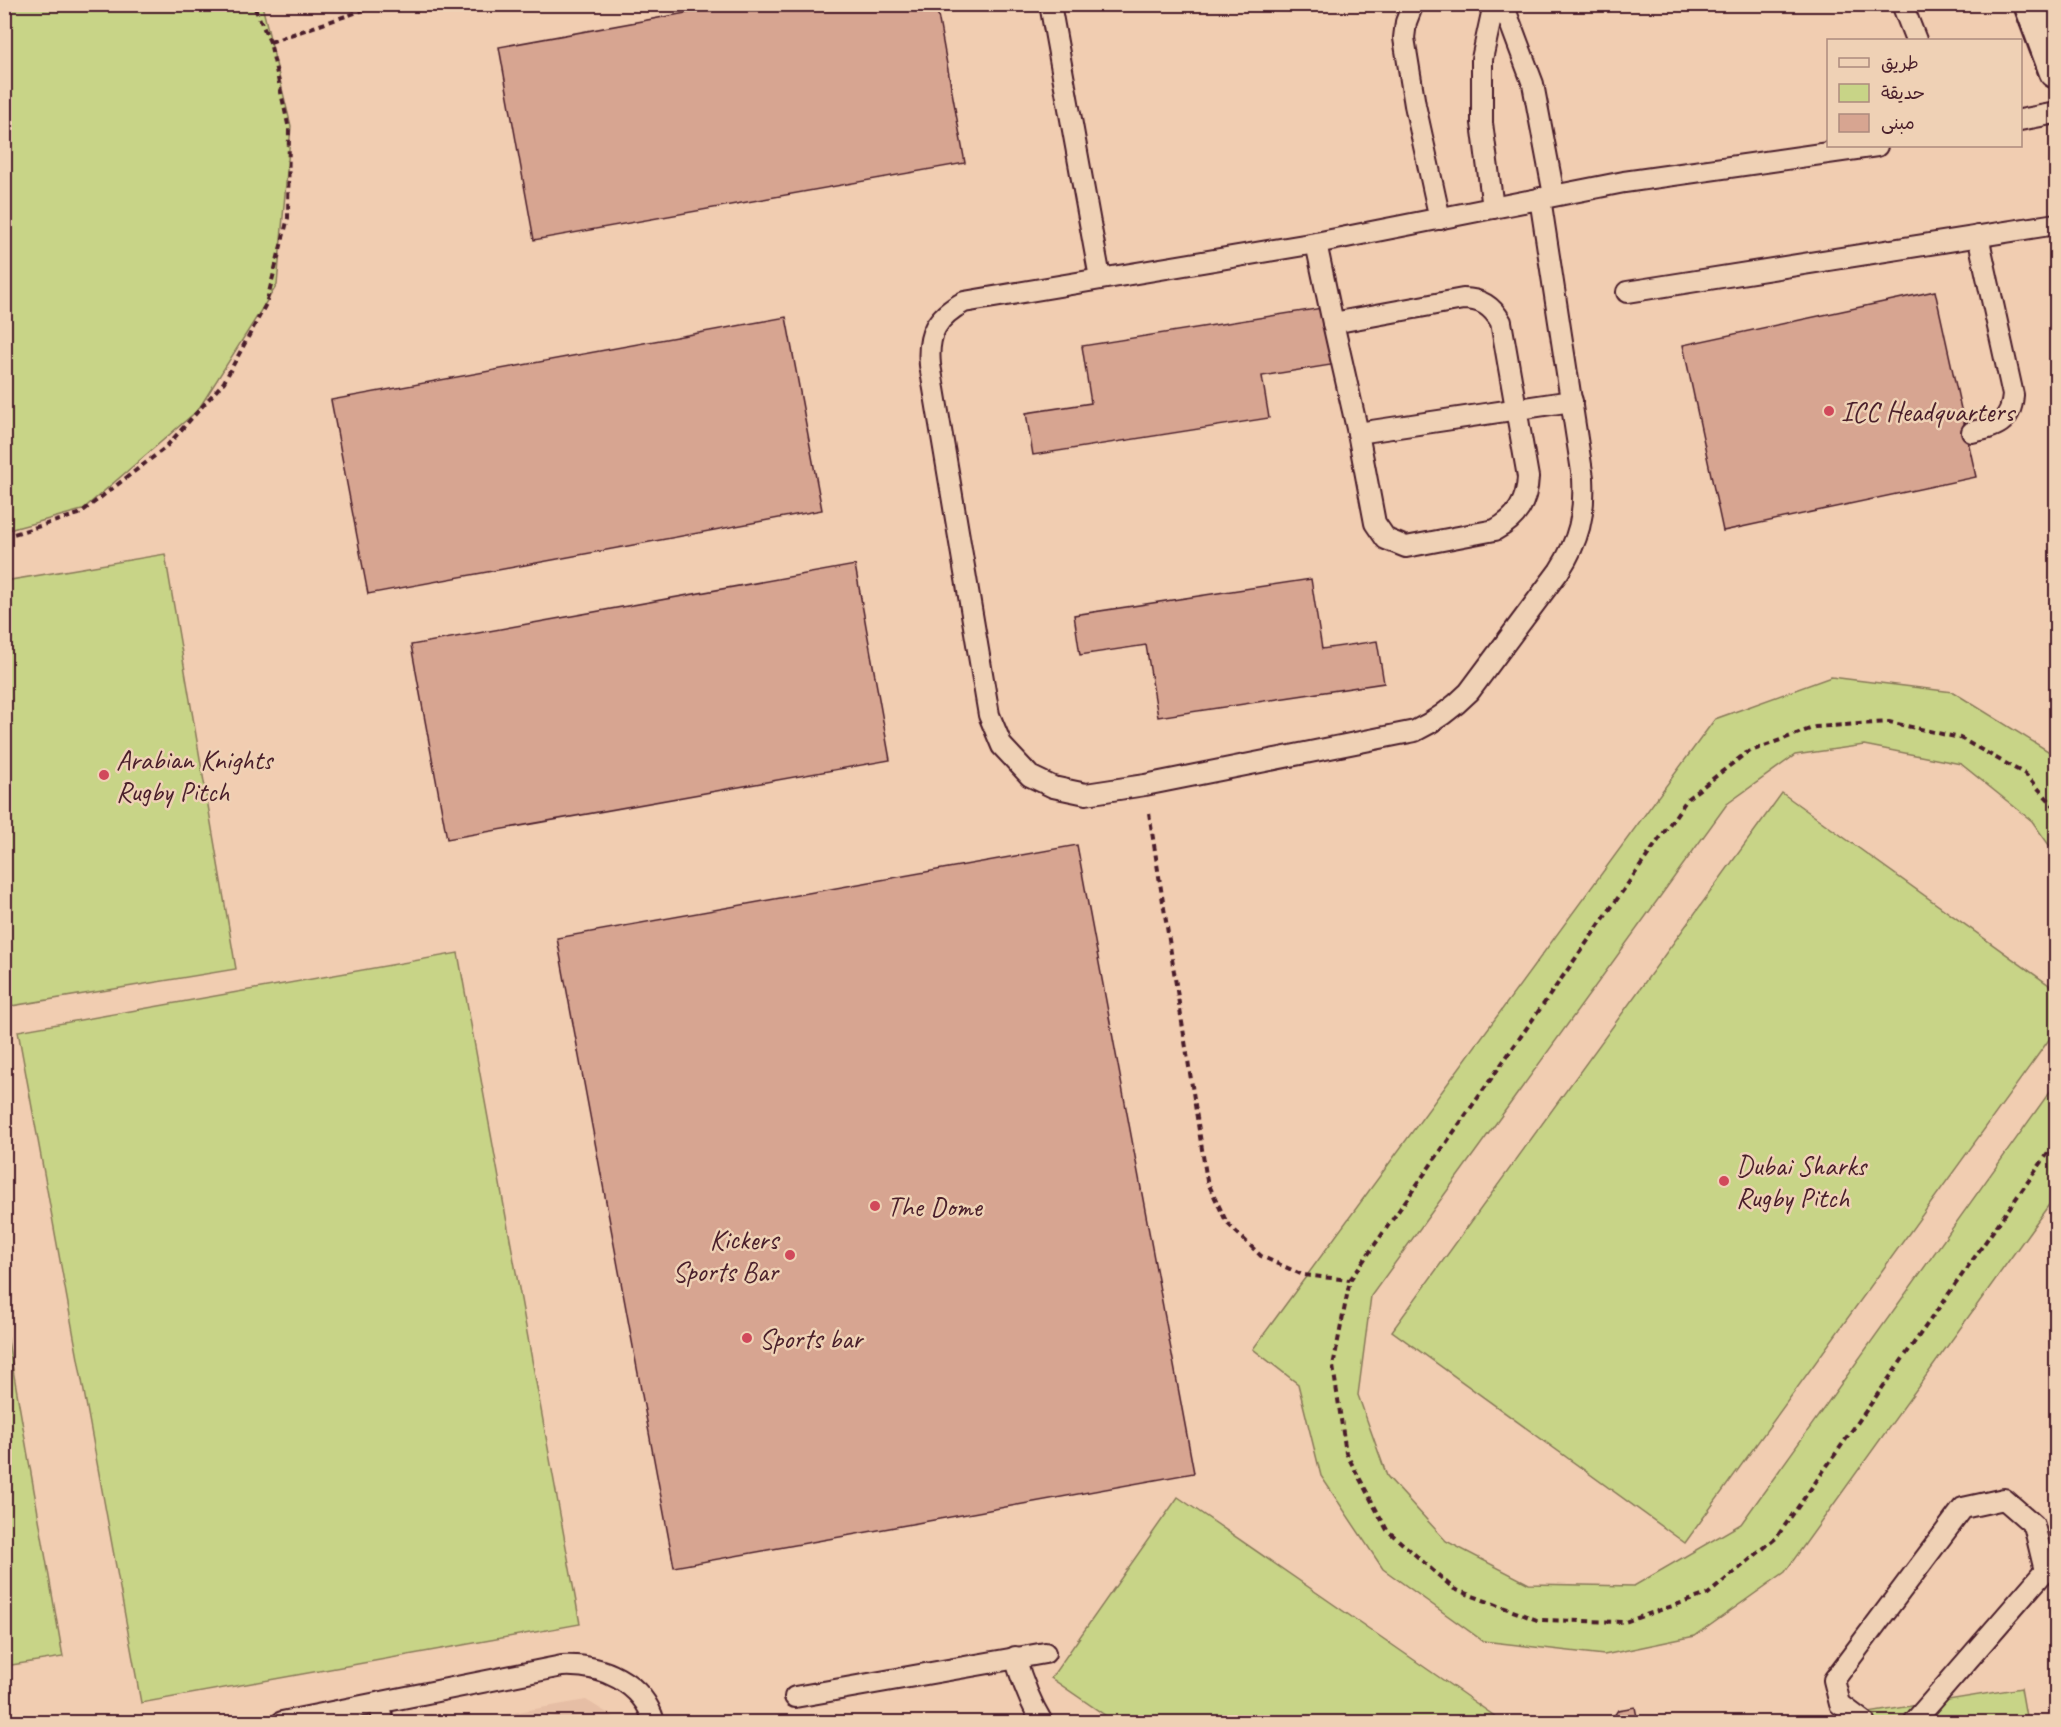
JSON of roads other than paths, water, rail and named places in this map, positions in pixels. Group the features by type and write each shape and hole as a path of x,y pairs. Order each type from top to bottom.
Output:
{"street":[{"path":"2031,4 2056,71"}],"lane":[{"path":"1050,4 1100,278"},
{"path":"1413,4 1406,22 1404,38 1415,105 1440,219"},
{"path":"1493,208 1482,123 1482,59 1494,4"},
{"path":"1503,4 1533,84 1547,197 1572,401 1583,478 1582,518 1569,555 1469,692 1454,708 1436,721 1415,731 1145,785 1086,794 1053,787 1030,776 1002,746 989,715 929,350 932,335 939,321 950,310 964,302 1316,243 1440,219 1547,197 1624,182 1870,147"},
{"path":"1902,4 1916,39"},
{"path":"2022,120 2056,113"},
{"path":"1627,292 2056,224"},
{"path":"1972,432 1992,428 2001,423 2013,405 2013,395 1978,236"},
{"path":"1316,243 1376,523 1386,539 1406,547 1495,530 1517,514 1528,490 1528,477 1501,322 1495,311 1474,299 1463,299 1333,322"},
{"path":"1358,433 1572,401"},
{"path":"1864,1722 1840,1704 1834,1680 1963,1508 2004,1499 2034,1525 2051,1569 1914,1722"},
{"path":"795,1697 1045,1653"},
{"path":"1015,1657 1025,1690 1042,1722"},
{"path":"282,1722 381,1713 562,1666 604,1671 628,1685 647,1706 654,1722"}],"place":[{"name":"ICC Headquarters","path":"1829,411"},
{"name":"Arabian Knights Rugby Pitch","path":"104,775"},
{"name":"Dubai Sharks Rugby Pitch","path":"1724,1181"},
{"name":"The Dome","path":"875,1206"},
{"name":"Kickers Sports Bar","path":"790,1255"},
{"name":"Sports bar","path":"747,1338"}]}
